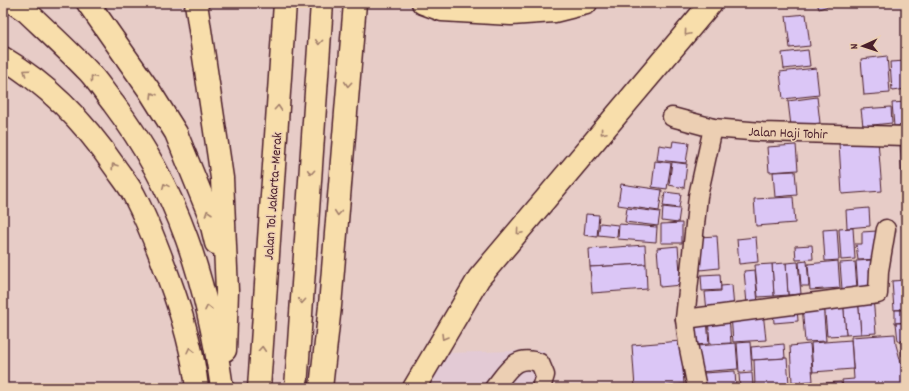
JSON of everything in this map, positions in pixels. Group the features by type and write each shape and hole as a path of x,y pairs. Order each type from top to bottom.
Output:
{"highway":[{"path":"14,3 26,11 90,73 130,126 164,182 192,249 202,280 223,388"},
{"path":"88,3 149,90 176,133 209,214 227,291"},
{"path":"196,3 222,178 227,291 223,388"},
{"name":"Jalan Tol Jakarta–Merak","path":"259,388 285,3"},
{"path":"296,388 322,3"},
{"path":"321,388 330,306 355,3"},
{"path":"432,7 511,14 554,11 586,3"},
{"path":"414,388 479,278 711,3"},
{"path":"3,58 27,72 64,104 102,148 134,194 161,257 182,315 195,371 197,388"}],"street":[{"name":"Jalan Haji Tohir","path":"672,117 714,128 792,134 906,136"},
{"path":"697,388 688,344 685,319 698,196 714,128"},
{"path":"685,319 878,294 879,271 886,229"},
{"path":"494,388 516,362 524,359 540,363 545,375 541,388"}],"shaded area":[{"path":"544,350 550,388 429,388 446,353"}],"building":[{"path":"817,3 831,3 831,5 819,9"},
{"path":"806,14 810,46 790,48 786,16"},
{"path":"808,50 810,66 784,69 782,53"},
{"path":"887,56 890,93 864,95 861,59"},
{"path":"906,61 906,89 892,91 890,62"},
{"path":"816,68 819,95 783,99 780,72"},
{"path":"817,97 820,123 791,126 788,101"},
{"path":"906,102 906,125 894,126 892,103"},
{"path":"891,107 892,123 863,126 861,109"},
{"path":"878,140 882,191 842,194 839,143"},
{"path":"673,141 689,143 686,163 657,160 659,145 672,147"},
{"path":"906,141 906,214 904,214 900,142"},
{"path":"796,145 798,170 769,172 767,147"},
{"path":"655,161 671,163 667,189 652,187"},
{"path":"672,162 687,164 684,188 669,185"},
{"path":"795,171 797,195 775,197 773,172"},
{"path":"621,184 662,190 659,211 618,205"},
{"path":"665,192 681,194 679,208 663,206"},
{"path":"793,197 795,223 756,226 754,199"},
{"path":"663,207 680,209 678,223 662,221"},
{"path":"627,208 660,212 658,226 625,222"},
{"path":"869,208 870,226 847,228 846,210"},
{"path":"586,214 599,215 597,237 584,235"},
{"path":"901,216 906,216 906,236 903,236"},
{"path":"600,223 618,225 617,237 598,235"},
{"path":"682,223 682,243 661,243 661,224"},
{"path":"619,224 657,227 656,242 618,239"},
{"path":"853,228 855,259 841,260 839,229"},
{"path":"837,229 839,260 825,261 823,230"},
{"path":"877,231 879,259 858,260 856,244 862,244 862,232"},
{"path":"717,236 719,268 700,270 698,237"},
{"path":"756,237 758,262 739,264 737,239"},
{"path":"645,245 646,264 590,267 589,249"},
{"path":"812,245 813,259 796,260 795,246"},
{"path":"678,246 681,285 660,287 657,248"},
{"path":"872,260 874,289 858,290 856,261"},
{"path":"807,261 809,286 801,286 799,262"},
{"path":"838,261 840,288 810,290 808,264"},
{"path":"798,262 801,294 788,295 786,263"},
{"path":"855,262 857,288 842,289 840,263"},
{"path":"786,263 788,295 774,296 772,264"},
{"path":"646,264 647,289 592,293 590,267"},
{"path":"772,264 774,296 758,297 755,265"},
{"path":"755,270 758,304 747,304 744,271"},
{"path":"720,274 721,290 702,291 701,275"},
{"path":"906,280 906,309 894,310 892,281"},
{"path":"732,285 734,309 707,311 705,292 721,291 721,286"},
{"path":"873,297 876,333 861,334 858,298"},
{"path":"858,298 861,334 846,335 843,299"},
{"path":"843,299 846,335 827,336 824,301"},
{"path":"823,303 826,341 805,342 802,305"},
{"path":"797,308 798,321 774,323 773,310"},
{"path":"895,310 906,310 906,322 895,323"},
{"path":"763,312 766,340 733,342 731,314"},
{"path":"729,316 731,343 710,344 708,318"},
{"path":"707,319 709,344 694,345 692,320"},
{"path":"896,323 906,323 906,341 898,341"},
{"path":"895,334 896,345 906,380 906,388 843,388 842,380 854,379 851,337"},
{"path":"851,340 853,369 813,372 811,343"},
{"path":"681,341 684,384 635,388 632,345"},
{"path":"901,341 906,341 906,356 902,356"},
{"path":"750,342 752,371 739,372 737,343"},
{"path":"736,343 738,369 699,372 697,346"},
{"path":"784,344 785,358 752,360 751,347"},
{"path":"810,344 813,381 792,382 790,346"},
{"path":"787,358 789,384 755,386 754,360"},
{"path":"735,371 736,388 705,388 704,373"},
{"path":"752,373 753,387 740,388 739,374"},
{"path":"841,382 842,388 823,388 823,383"},
{"path":"683,385 683,388 646,388"}]}
